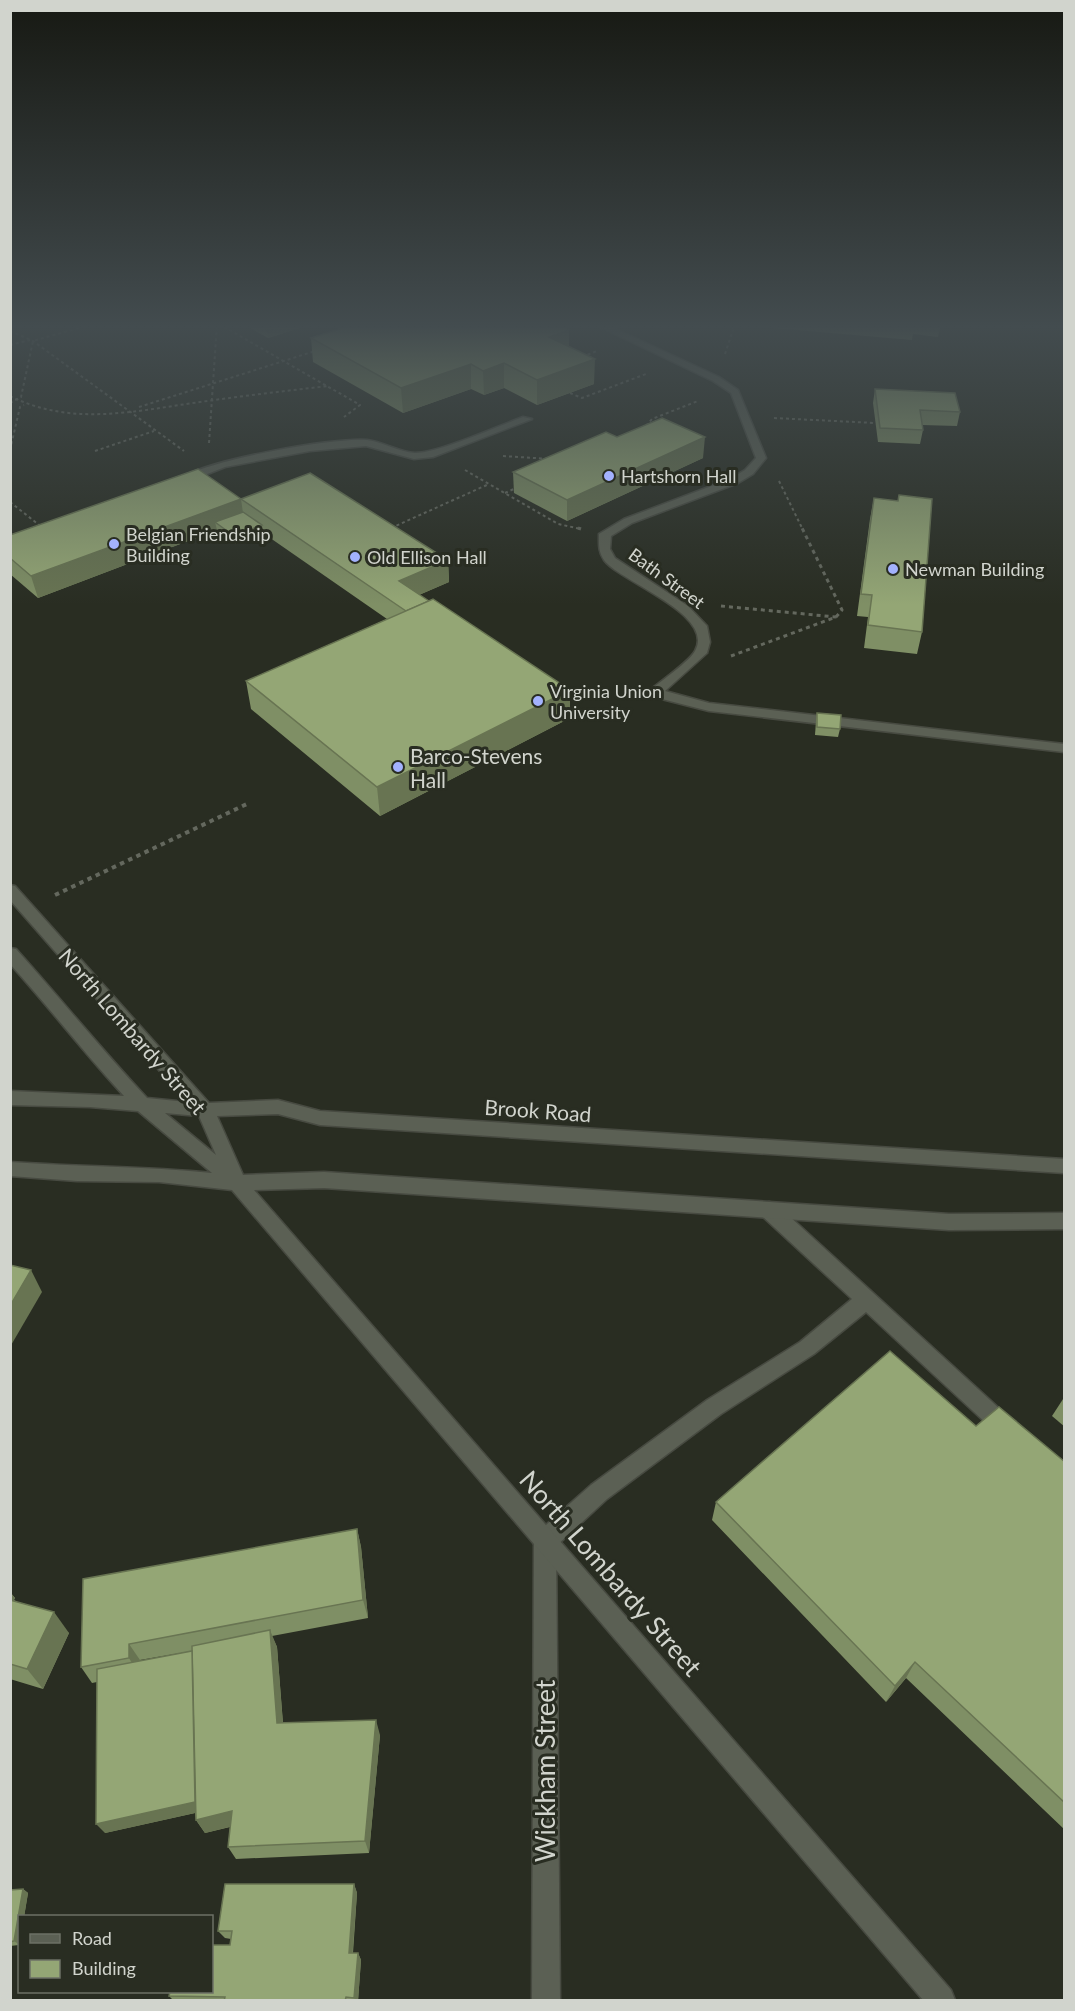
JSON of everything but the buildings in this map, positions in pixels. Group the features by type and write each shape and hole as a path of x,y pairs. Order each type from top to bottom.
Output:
{"main road":[{"name":"Bath Street","path":"701,654 704,642 701,626 684,609 610,560 604,549 605,534 628,521 734,481 749,472 761,458 745,418"},
{"path":"167,487 222,464 310,448 366,443 414,456 432,454 527,419"},
{"path":"701,654 655,693 709,706 1065,748"},
{"name":"North Lombardy Street","path":"10,890 205,1110 237,1183"},
{"name":"North Lombardy Street","path":"10,953 70,1020 98,1057 144,1106 237,1183 941,2001"},
{"name":"Brook Road","path":"10,1098 90,1100 205,1110 278,1107 332,1119 1065,1166"},
{"path":"10,1169 77,1174 159,1175 237,1183 324,1180 949,1222 1065,1221"},
{"path":"769,1210 1021,1443"},
{"path":"545,1541 609,1485 714,1407 807,1348 866,1300"},
{"name":"Wickham Street","path":"545,1541 546,2001"}],"path":[{"path":"10,450 17,418"},
{"path":"139,418 192,457"},
{"path":"208,448 211,418"},
{"path":"772,418 875,423"},
{"path":"95,451 154,430"},
{"path":"502,456 560,460"},
{"path":"460,467 558,524 605,534"},
{"path":"701,654 734,656 836,617 842,610 777,477"},
{"path":"391,528 489,484"},
{"path":"505,493 525,485"},
{"path":"10,502 46,531"},
{"path":"684,609 698,603 836,617"},
{"path":"54,895 249,803"}],"place":[{"name":"Hartshorn Hall","path":"609,476"},
{"name":"Belgian Friendship Building","path":"114,544"},
{"name":"Old Ellison Hall","path":"355,557"},
{"name":"Newman Building","path":"893,569"},
{"name":"Virginia Union University","path":"538,701"},
{"name":"Barco-Stevens Hall","path":"398,767"}]}
